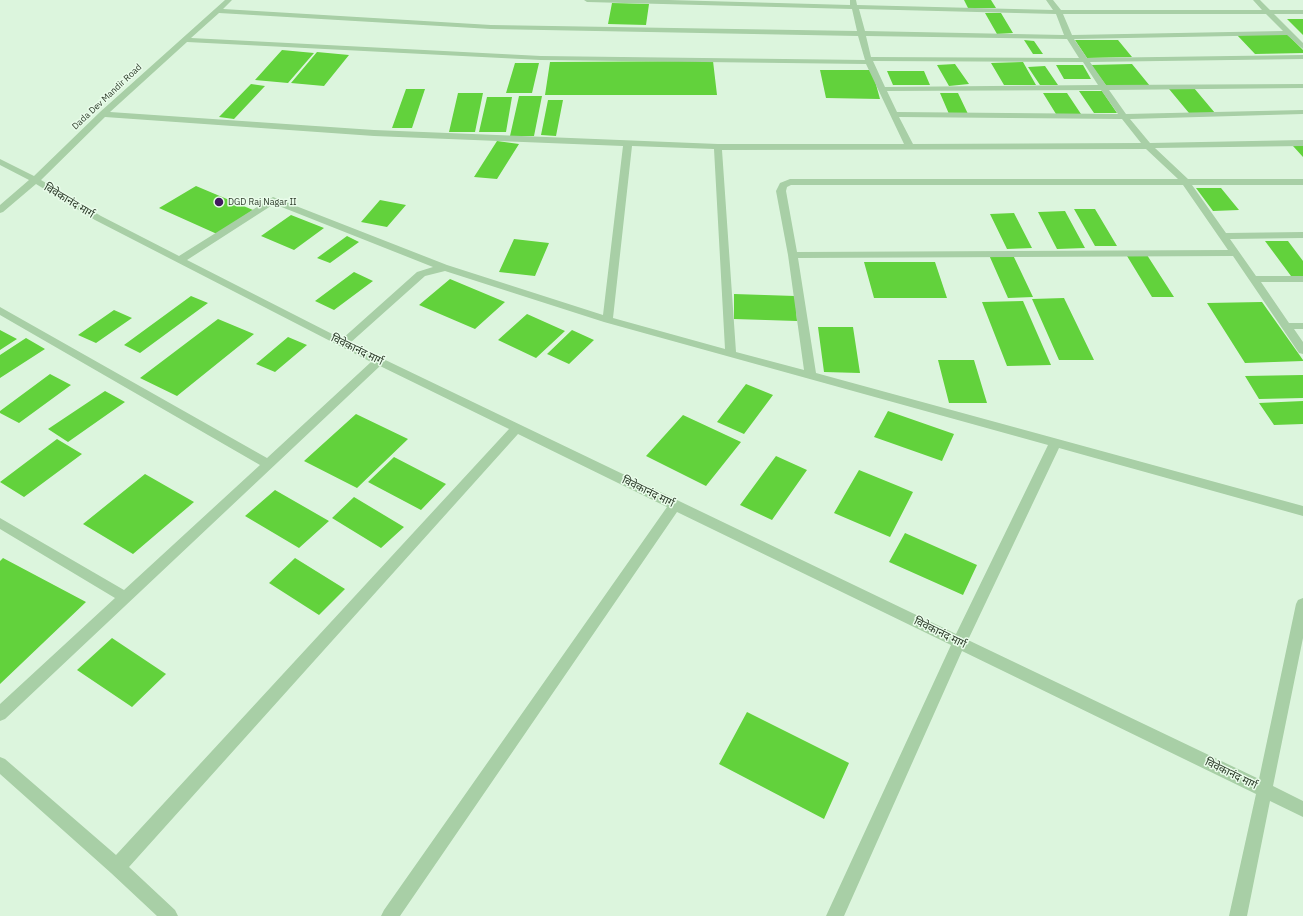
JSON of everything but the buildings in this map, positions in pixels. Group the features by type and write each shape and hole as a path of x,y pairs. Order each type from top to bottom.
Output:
{"street":[{"name":"Dada Dev Mandir Road","path":"0,210 35,180 103,114 229,0"},
{"path":"587,0 853,4 1059,12 1303,12"},
{"path":"1049,0 1059,12 1069,37 1103,89 1148,146 1186,182 1303,350"},
{"path":"1256,0 1303,47"},
{"path":"853,4 869,60 881,89 910,146"},
{"path":"218,11 491,27 1069,37 1289,33"},
{"path":"185,40 541,58 1084,60 1303,57"},
{"path":"881,89 1103,89 1303,86"},
{"path":"894,114 1124,117 1303,112"},
{"path":"103,114 374,133 718,147 1148,146 1303,143"},
{"path":"608,320 628,143"},
{"path":"718,147 731,353"},
{"name":"विवेकानंद मार्ग","path":"0,162 35,180 98,218 344,344 516,429 1303,809"},
{"path":"811,377 793,255 781,191 783,185 790,182 1303,182"},
{"path":"180,260 273,200 446,268 608,320 1303,511"},
{"path":"1223,236 1303,235"},
{"path":"793,255 1235,253"},
{"path":"344,344 421,274 431,270 446,268"},
{"path":"1253,279 1303,279"},
{"path":"0,310 268,464"},
{"path":"1287,326 1303,326"},
{"path":"0,714 379,361"},
{"path":"117,867 516,429"},
{"path":"835,916 959,643 1055,444"},
{"path":"390,916 675,505"},
{"path":"0,524 125,597"},
{"path":"1238,916 1263,790 1303,604"},
{"path":"0,764 117,867 169,916"}],"place":[{"name":"DGD Raj Nagar II","path":"219,202"}]}
